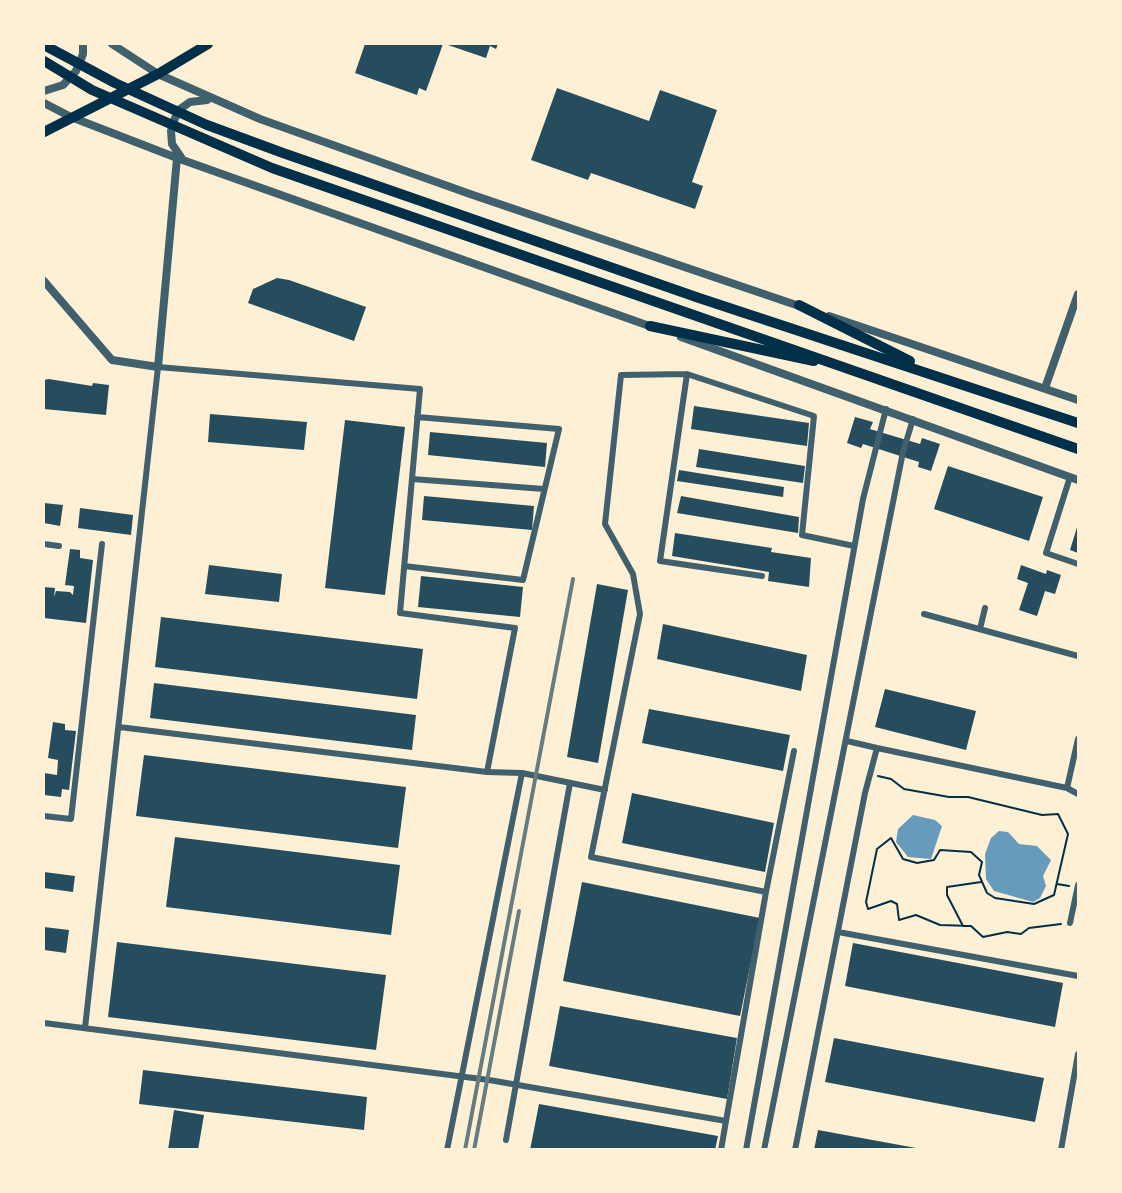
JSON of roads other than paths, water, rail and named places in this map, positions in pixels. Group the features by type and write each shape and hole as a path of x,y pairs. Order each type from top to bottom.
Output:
{"highway":[{"path":"44,132 158,74 208,44"},
{"path":"44,45 115,83 207,125 699,298 1078,423"},
{"path":"44,61 92,90 272,168 860,371 1078,449"},
{"path":"799,305 942,377"},
{"path":"651,326 860,371"}],"street":[{"path":"44,91 63,85 76,71 83,54 83,44"},
{"path":"112,44 158,74 260,119 470,194 1078,400"},
{"path":"85,1028 180,159 172,144 171,131 180,109 197,99 213,100"},
{"path":"44,103 71,117 180,159 913,418 1074,479 1046,553 1078,564"},
{"path":"44,281 112,360 158,367 420,389 400,613 515,628 487,772"},
{"path":"1045,388 1078,294"},
{"path":"766,892 591,857 640,614 633,574 605,525 621,375 687,374 814,416 802,535 854,546"},
{"path":"687,374 660,561 762,576"},
{"path":"746,1149 854,546 863,499 886,409"},
{"path":"404,566 523,580 559,429 417,417"},
{"path":"764,1149 903,452 913,418"},
{"path":"412,479 544,489"},
{"path":"44,544 59,546"},
{"path":"44,816 72,819 102,544"},
{"path":"980,629 985,608"},
{"path":"924,614 1078,656"},
{"path":"119,727 487,772 522,773 605,790"},
{"path":"1067,788 1078,739"},
{"path":"847,741 1067,788 1078,794"},
{"path":"795,1149 877,748"},
{"path":"721,1149 766,892 794,751"},
{"path":"447,1149 522,773"},
{"path":"506,1140 570,783"},
{"path":"1070,923 1078,886"},
{"path":"838,932 1078,976"},
{"path":"44,1023 516,1084 726,1121"},
{"path":"1061,1149 1078,1054"}],"water":[{"path":"913,815 935,820 942,826 931,859 908,857 896,842 898,829"},
{"path":"999,831 1008,832 1019,844 1037,846 1051,860 1043,876 1046,886 1040,898 1033,902 994,891 986,879 985,854 991,838"}],"railway":[{"path":"465,1150 573,579"},
{"path":"474,1150 519,911"}]}
